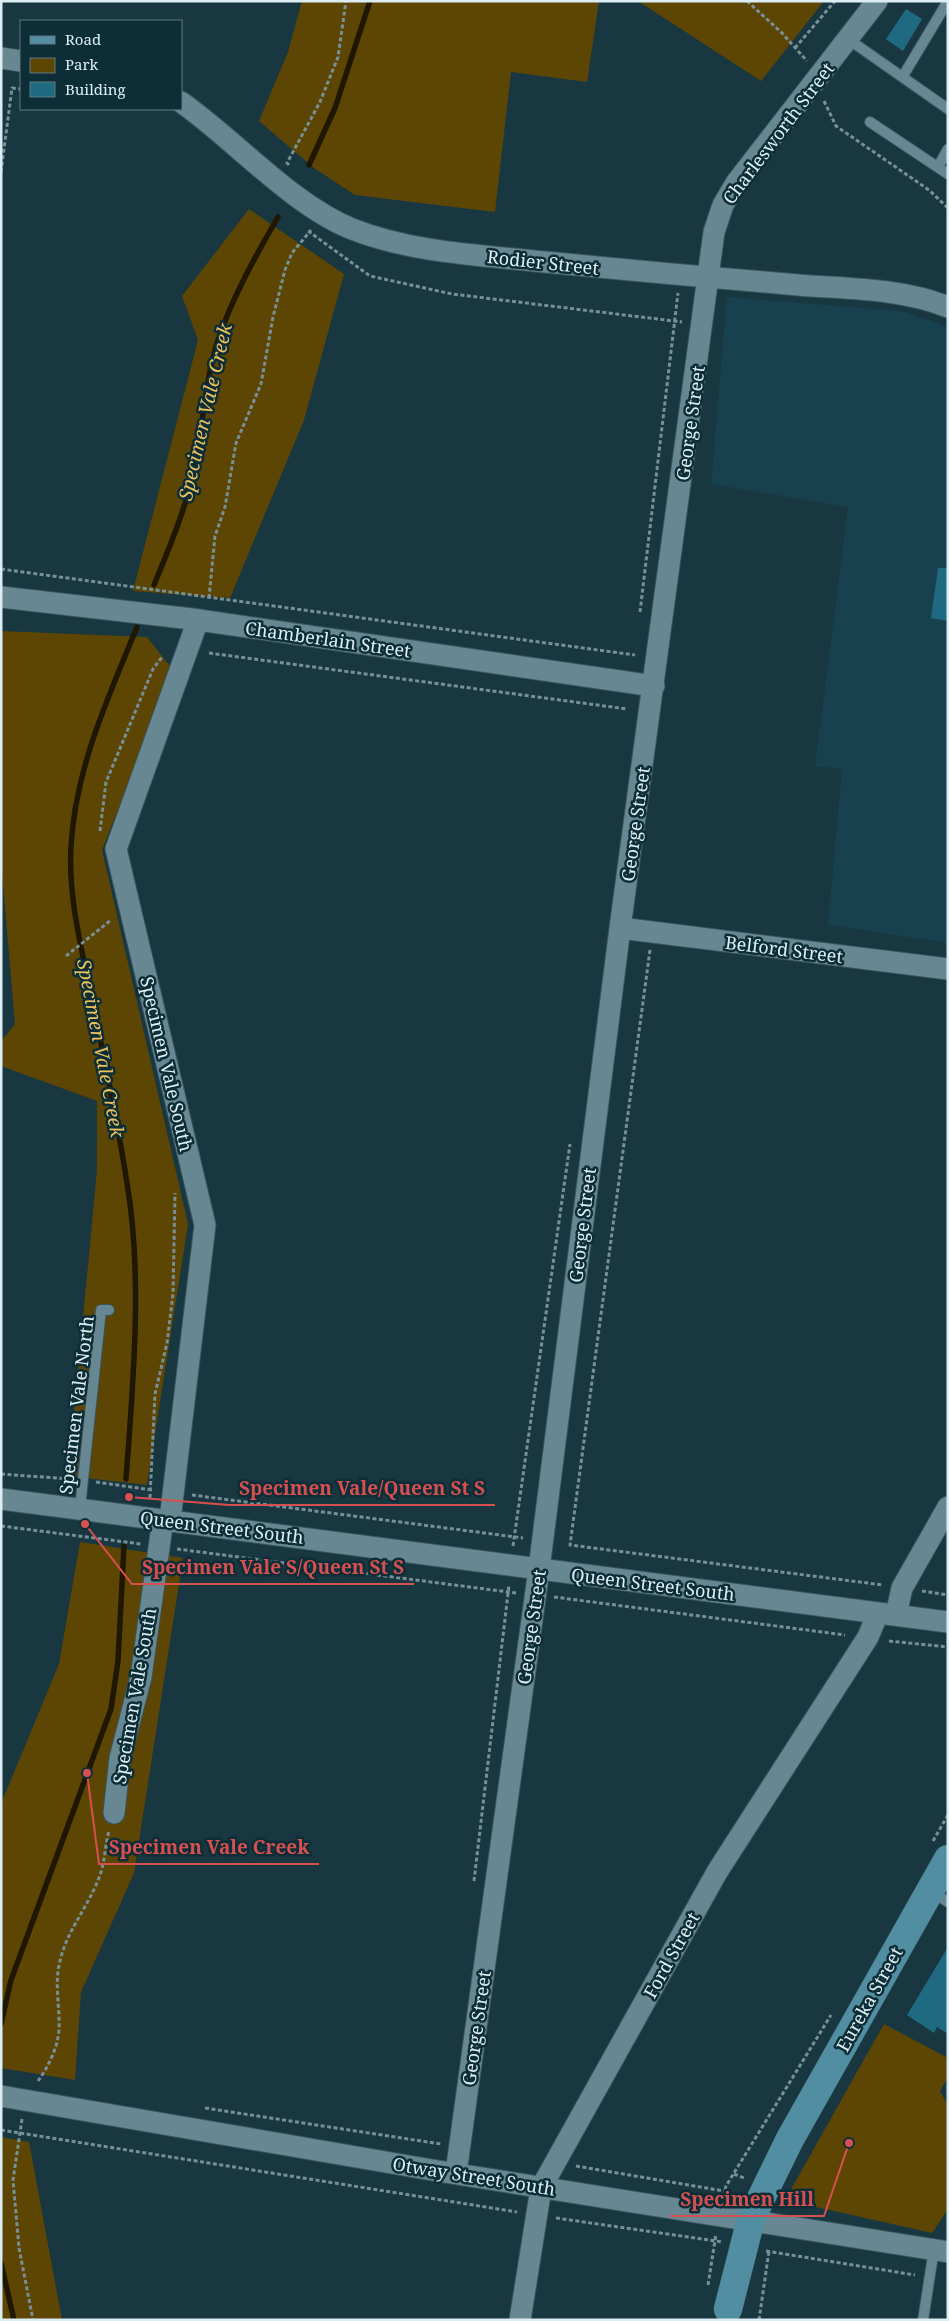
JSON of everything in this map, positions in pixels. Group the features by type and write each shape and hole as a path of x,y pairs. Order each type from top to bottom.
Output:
{"street":[{"name":"Charlesworth Street","path":"709,278 717,221 727,197 877,1"},
{"path":"1,58 20,61"},
{"name":"Rodier Street","path":"182,103 321,212 349,228 367,234 442,252 709,278 891,293 929,300 948,307"},
{"name":"George Street","path":"447,2172 535,1595 620,928 709,278"},
{"name":"Chamberlain Street","path":"1,597 198,620 654,686"},
{"name":"Specimen Vale South","path":"114,1813 120,1758 140,1677 152,1546 167,1520 174,1493 205,1225 116,849 198,620"},
{"name":"Belford Street","path":"620,928 948,969"},
{"name":"Queen Street South","path":"1,1498 948,1622"},
{"name":"Ford Street","path":"520,2320 542,2188 717,1872 868,1638 887,1614 948,1507"},
{"name":"Eureka Street","path":"727,2314 732,2216 790,2139 939,1897 938,1854"},
{"name":"Otway Street South","path":"1,2096 31,2091 447,2172 944,2250"}],"lane":[{"path":"903,76 948,2"},
{"path":"848,39 948,109"},
{"path":"870,122 948,174"},
{"path":"938,167 948,149"},
{"name":"Specimen Vale North","path":"80,1508 101,1310 109,1310"},
{"path":"923,2320 929,2277 944,2250"}],"path":[{"path":"295,168 287,163 320,102 338,57 346,1"},
{"path":"747,1 809,64 815,82 836,126 929,190 948,208"},
{"path":"795,48 834,1"},
{"path":"1,172 12,88 20,89"},
{"path":"209,598 215,536 225,507 236,443 261,384 273,316 285,270 292,253 310,232 321,212"},
{"path":"640,616 680,275"},
{"path":"1,570 635,655"},
{"path":"632,682 636,645"},
{"path":"209,653 627,709"},
{"path":"66,956 111,920"},
{"path":"653,932 570,1545 902,1588"},
{"path":"473,1888 514,1537 571,1138"},
{"path":"174,1493 541,1540"},
{"path":"1,1526 948,1647"},
{"path":"33,2320 19,2248 13,2180 19,2132 31,2091 49,2065 59,2031 56,1992 59,1963 66,1941 84,1910 100,1876 114,1813"},
{"path":"938,1854 948,1815"},
{"path":"707,2290 715,2241 732,2216 724,2191 836,2006"},
{"path":"31,2091 46,2085"},
{"path":"201,2108 442,2144 447,2172"},
{"path":"1,2130 723,2243"},
{"path":"556,2163 724,2191"},
{"path":"734,2174 744,2178"},
{"path":"760,2251 929,2277"},
{"path":"759,2320 769,2252"}],"shaded area":[{"path":"727,297 900,311 948,327 948,943 828,925 842,769 815,766 848,507 711,484"}],"green space":[{"path":"302,1 599,1 587,82 511,72 495,212 355,195 314,168 259,121 288,52"},
{"path":"638,1 824,1 761,81"},
{"path":"249,209 344,274 304,420 230,598 133,591 198,340 182,296"},
{"path":"1,631 147,637 173,670 102,850 188,1224 147,1485 68,1476 97,1170 97,1101 1,1066 1,1041 15,1024 1,861"},
{"path":"80,1542 183,1558 134,1873 81,1992 75,2080 1,2068 1,1804 59,1664"},
{"path":"884,2024 948,2058 948,2077 940,2091 948,2106 948,2209 932,2233 785,2200"},
{"path":"1,2137 29,2142 62,2320 2,2320"}],"building":[{"path":"906,9 922,19 903,51 886,39"},
{"path":"938,568 948,568 948,621 931,618"},
{"path":"948,1947 948,2034 937,2027 934,2033 907,2015"}],"waterway":[{"name":"Specimen Vale Creek","path":"309,165 335,108 370,1"},
{"name":"Specimen Vale Creek","path":"154,585 177,527 191,482 198,450 210,371 218,340 238,292 278,217"},
{"name":"Specimen Vale Creek","path":"126,1479 136,1293 132,1219 115,1112 76,921 71,884 71,847 74,818 86,762 104,707 137,627"},
{"name":"Specimen Vale Creek","path":"1,2024 11,1980 111,1709 118,1661 124,1546"},
{"name":"Specimen Vale Creek","path":"1,2263 14,2320"}],"place":[{"name":"Specimen Vale/Queen St S","path":"129,1497"},
{"name":"Specimen Vale S/Queen St S","path":"85,1524"},
{"name":"Specimen Vale Creek","path":"87,1773"},
{"name":"Specimen Hill","path":"849,2143"}]}
